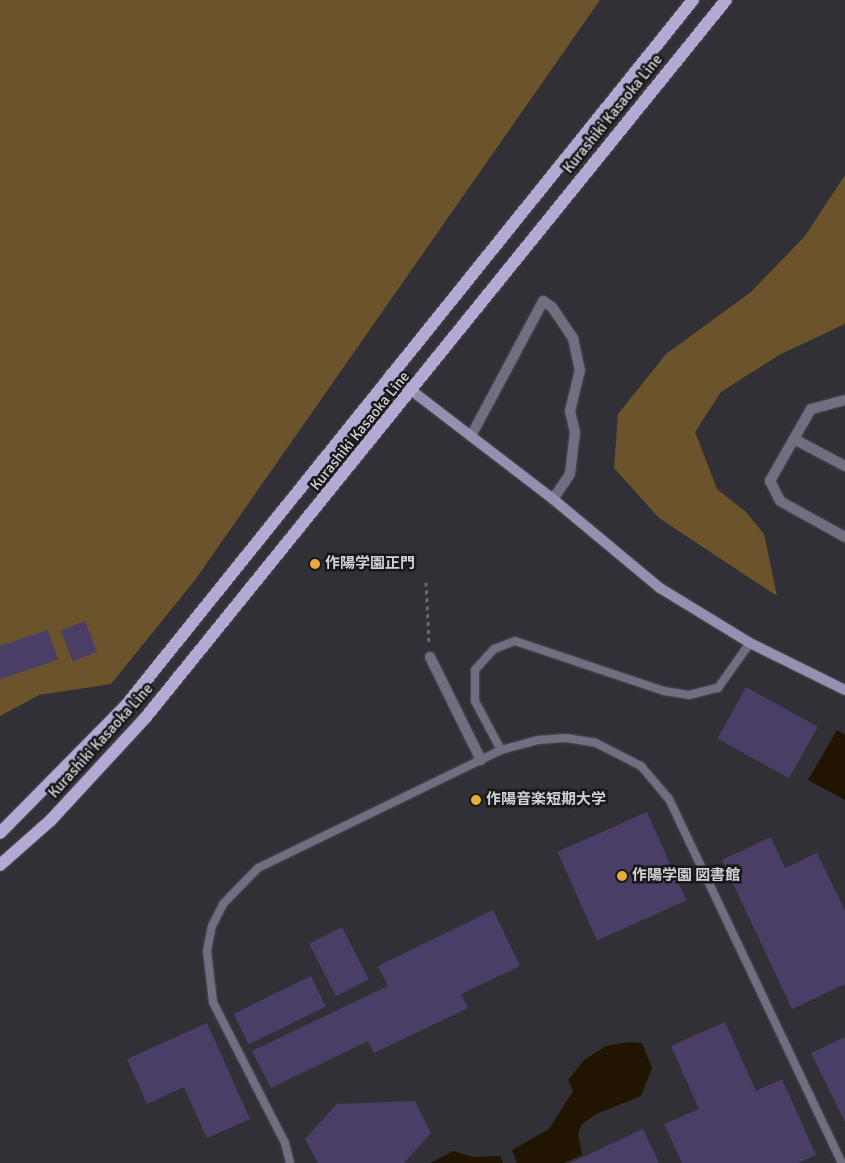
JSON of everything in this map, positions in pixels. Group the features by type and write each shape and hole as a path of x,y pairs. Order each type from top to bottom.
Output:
{"main road":[{"name":"Kurashiki Kasaoka Line","path":"0,833 127,704 390,374 693,0"},
{"name":"Kurashiki Kasaoka Line","path":"0,865 51,820 146,717 413,391 726,0"}],"street":[{"path":"472,436 542,301 552,307 573,338 580,370 570,410 575,432 570,474 553,499"},
{"path":"390,374 553,499 660,588 750,642 845,690"},
{"path":"845,400 811,409 770,481 780,502 845,537"},
{"path":"794,439 845,466"},
{"path":"430,657 482,760"}],"lane":[{"path":"501,750 475,701 475,670 494,649 515,641 664,691 689,695 718,688 750,642"},
{"path":"290,1163 285,1144 213,1002 207,951 212,926 235,889 258,868 501,750 547,739 596,743 641,766 657,784 679,817 842,1163"}],"path":[{"path":"426,582 430,657"}],"shaded area":[{"path":"0,0 600,0 195,580 111,684 39,695 0,716"},
{"path":"845,175 845,324 779,355 721,392 695,432 717,489 746,512 764,534 777,596 659,518 614,468 618,414 666,354 751,292 805,236"},
{"path":"837,730 845,735 845,800 808,780"},
{"path":"628,1042 642,1043 652,1068 641,1096 596,1114 582,1124 578,1133 582,1155 564,1163 517,1163 512,1150 549,1129 573,1091 568,1080 584,1060 606,1046"},
{"path":"453,1151 473,1157 500,1156 503,1163 430,1163"}],"building":[{"path":"85,621 97,652 73,661 61,630"},
{"path":"48,630 58,660 0,679 0,646"},
{"path":"746,687 818,727 789,778 717,739"},
{"name":"作陽学園 図書館","path":"647,812 686,901 597,940 557,852"},
{"path":"771,837 785,868 817,853 845,911 845,984 792,1009 722,860"},
{"path":"493,910 520,966 461,994 468,1008 374,1053 368,1041 271,1088 252,1051 388,986 378,966"},
{"path":"342,927 369,980 336,996 309,944"},
{"path":"311,976 326,1007 249,1044 234,1014"},
{"path":"725,1022 756,1091 782,1079 816,1155 798,1163 682,1163 664,1124 699,1109 671,1046"},
{"path":"207,1023 250,1119 207,1138 184,1087 147,1104 127,1059"},
{"path":"845,1037 845,1122 811,1053"},
{"path":"415,1101 431,1133 404,1163 318,1163 305,1139 337,1104"},
{"path":"643,1129 659,1163 570,1163"}],"place":[{"name":"作陽学園正門","path":"315,564"},
{"name":"作陽音楽短期大学","path":"476,800"},
{"name":"作陽学園 図書館","path":"622,876"}]}
